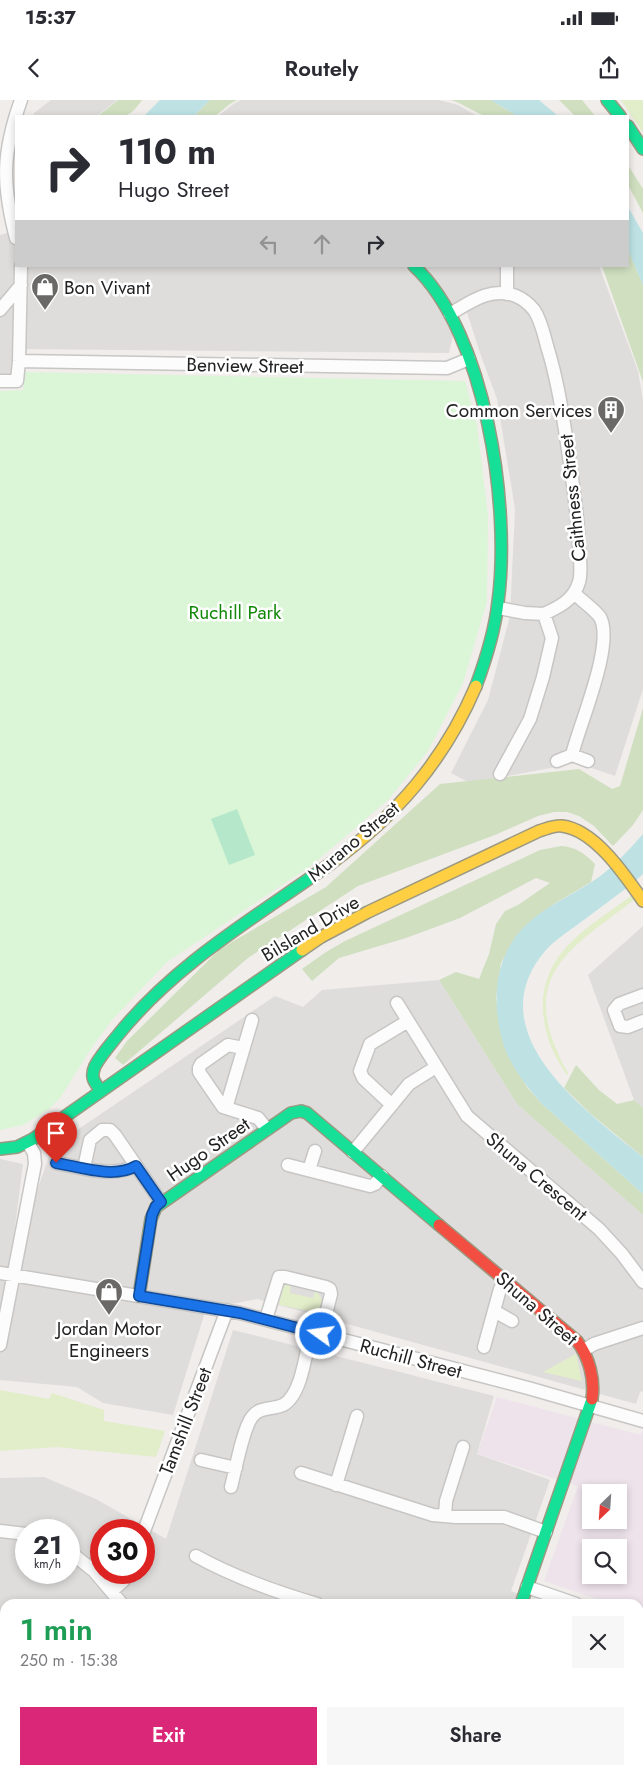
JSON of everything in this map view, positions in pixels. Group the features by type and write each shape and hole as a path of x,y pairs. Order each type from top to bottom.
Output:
{"street":[{"path":"607,100 619,115"},
{"path":"15,231 9,209 5,167 16,101"},
{"path":"629,128 643,149"},
{"path":"0,381 17,381 21,267"},
{"name":"Murano Street","path":"101,1091 93,1080 92,1075 96,1066 126,1024 159,989 202,952 358,842 395,810 412,791 450,737 471,697 482,667 498,608 501,538 497,471 482,400 469,359 450,314 434,288 415,267"},
{"path":"450,314 485,295 495,293 507,294 506,267"},
{"path":"0,310 21,286"},
{"name":"Caithness Street","path":"507,294 516,296 534,310 542,328 554,369 572,476 578,527 580,575 574,593"},
{"name":"Benview Street","path":"19,361 449,368 469,359"},
{"path":"498,608 544,614 562,605 574,593 600,618 604,638 595,681 572,755"},
{"path":"500,774 518,755 543,677 552,638 544,614"},
{"path":"557,760 572,755 588,761"},
{"name":"Bilsland Drive","path":"0,1149 17,1147 28,1143 321,937 385,904 547,828 561,826 569,828 591,841 608,857 643,901"},
{"path":"643,995 619,1004 614,1010 620,1026 628,1027 643,1021"},
{"name":"Shuna Crescent","path":"397,1003 470,1119 599,1229 622,1254 643,1282"},
{"path":"226,1108 252,1020"},
{"path":"392,1105 363,1078 360,1070 370,1044 408,1021"},
{"path":"243,1048 233,1045 226,1046 203,1062 199,1068 200,1075 221,1105 258,1118 267,1129"},
{"path":"353,1152 412,1082 436,1067"},
{"name":"Shuna Street","path":"281,1120 294,1112 304,1112 577,1341 584,1350 593,1388 590,1406 523,1599"},
{"name":"Hugo Street","path":"139,1296 152,1215 156,1206 281,1120"},
{"path":"84,1168 90,1140 102,1130 107,1129 115,1135 161,1202"},
{"path":"0,1345 6,1274 35,1164 34,1153 28,1143"},
{"path":"310,1170 315,1151"},
{"path":"56,1163 112,1172 136,1166"},
{"path":"288,1165 370,1186 375,1184 382,1176"},
{"name":"Ruchill Street","path":"6,1274 227,1310 643,1421"},
{"path":"231,1487 247,1428 252,1417 262,1409 284,1404 295,1393 331,1292 326,1287 283,1276 279,1277 266,1319"},
{"path":"484,1347 500,1289 506,1281"},
{"name":"Tamshill Street","path":"149,1519 227,1310"},
{"path":"494,1311 512,1321"},
{"path":"584,1350 594,1344 643,1328"},
{"path":"336,1484 357,1416"},
{"path":"445,1516 446,1501 463,1448"},
{"path":"201,1460 236,1468"},
{"path":"301,1473 433,1515 498,1516 546,1532"},
{"path":"0,1531 15,1533"},
{"path":"196,1556 228,1572 295,1599"},
{"path":"80,1559 89,1565 118,1599"},
{"path":"112,1591 119,1584"},
{"path":"527,1587 562,1599"}],"shaded area":[{"path":"51,100 117,100 98,115 34,115"},
{"path":"241,100 439,100 458,105 475,115 219,115"},
{"path":"15,230 15,267 599,267 638,371 643,400 643,689 615,776 577,763 470,783 451,773 488,700 510,616 515,509 497,399 462,297 449,353 14,349 12,376 0,376 0,235"},
{"path":"643,926 643,1108 634,1100 588,975"},
{"path":"439,980 517,1104 643,1215 643,1391 640,1392 636,1404 257,1299 206,1309 173,1415 103,1403 77,1387 0,1380 0,1159 23,1164 9,1274 52,1147 275,996 303,1007 322,990"},
{"path":"382,1019 396,1042 381,1053 374,1068 394,1088 375,1108 340,1080 341,1074 346,1075 360,1032"},
{"path":"420,1107 444,1127 425,1149 402,1130"},
{"path":"458,1139 480,1159 463,1180 439,1161"},
{"path":"495,1171 518,1190 500,1212 476,1193"},
{"path":"532,1203 556,1222 538,1244 515,1224"},
{"path":"571,1236 592,1254 574,1275 552,1256"},
{"path":"606,1269 628,1287 612,1306 590,1288"},
{"path":"233,1330 494,1396 477,1454 550,1480 511,1591 533,1599 0,1599 0,1478 44,1477 96,1499 131,1519 90,1519 90,1584 155,1584 155,1533 166,1539"},
{"path":"643,1338 643,1375 640,1376 629,1343"},
{"path":"388,1369 415,1376 409,1399 380,1395"},
{"path":"497,1397 641,1435 643,1428 643,1599 597,1599 544,1581 578,1486 477,1454"},
{"path":"225,1406 244,1412 234,1449 224,1446 233,1415 223,1413"}],"green space":[{"path":"118,100 142,100 137,107 126,115 99,115"},
{"path":"210,100 237,100 216,115 195,115"},
{"path":"451,100 491,100 515,115 482,115"},
{"path":"559,100 582,100 594,115 574,115"},
{"path":"621,100 643,100 643,133"},
{"path":"629,167 643,189 643,213 629,187"},
{"path":"629,252 643,285 643,382 602,267 629,267"},
{"name":"Ruchill Park","path":"25,372 465,381 477,425 488,515 487,601 463,683 428,751 389,799 312,865 167,962 113,1019 92,1047 60,1098 49,1109 23,1125 0,1130 0,391 23,390"},
{"path":"643,708 643,810 633,825 613,846 594,826 579,816 567,812 554,812 538,816 495,835 358,886 248,958 123,1065 115,1058 127,1041 220,949 326,887 440,784 579,769 612,789 620,786"},
{"path":"237,809 255,855 229,865 211,819"},
{"path":"561,846 580,851 595,864 591,882 554,904 526,925 501,963 496,998 506,1050 527,1087 541,1103 643,1194 643,1215 517,1104 439,980 456,972 479,979 489,954 496,924 505,911 518,905 550,883 536,878 460,918 406,938 339,958 312,981 302,969 345,941 540,850"},
{"path":"635,893 643,893 573,948 558,966 548,987 546,1011 552,1039 568,1073 567,1075 550,1045 544,1020 545,989 550,971 560,955 586,928"},
{"path":"576,1065 599,1090 617,1104 634,1100 643,1108 643,1157 591,1114 564,1088"},
{"path":"291,1284 290,1293 313,1298 315,1290 317,1291 322,1300 319,1313 280,1305 278,1299 280,1289"},
{"path":"576,1354 582,1381 543,1372"},
{"path":"0,1390 49,1399 52,1393 104,1410 104,1421 165,1431 156,1457 57,1447 0,1451"}],"water":[{"path":"160,100 210,100 195,115 145,115"},
{"path":"491,100 539,100 557,115 515,115"},
{"path":"629,209 643,233 643,285 629,252"},
{"path":"643,834 643,874 560,937 545,951 527,982 523,1011 531,1040 547,1068 594,1117 643,1157 643,1194 541,1103 516,1071 505,1049 500,1033 497,1000 501,967 506,952 526,925 549,907 590,883 612,867"}],"traffic: fast":[{"path":"607,100 619,115"},
{"path":"629,128 643,149"},
{"path":"415,267 439,296 459,333 476,377 488,424 496,472 501,563 498,602 490,644 476,686"},
{"path":"101,1091 94,1079 95,1066 118,1035 165,985 218,942 330,864"},
{"path":"0,1149 17,1147 33,1139 302,950"},
{"path":"139,1296 151,1219 156,1207 291,1113 301,1111 307,1113 439,1225"},
{"path":"523,1599 592,1399"}],"traffic: slow":[{"path":"330,864 376,826 416,785 449,739 476,686"},
{"path":"302,950 321,937 368,912 539,831 556,826 574,829 597,845 618,867 643,901"}],"traffic: jam":[{"path":"439,1225 577,1341 585,1354 590,1368 593,1384 592,1399"}],"place":[{"name":"Bon Vivant","path":"45,311"},
{"name":"Common Services","path":"611,434"},
{"name":"Jordan Motor Engineers","path":"109,1316"}],"route":[{"path":"56,1163 112,1172 122,1172 136,1166 161,1202 156,1206 152,1215 139,1296 240,1313 321,1334"}]}
